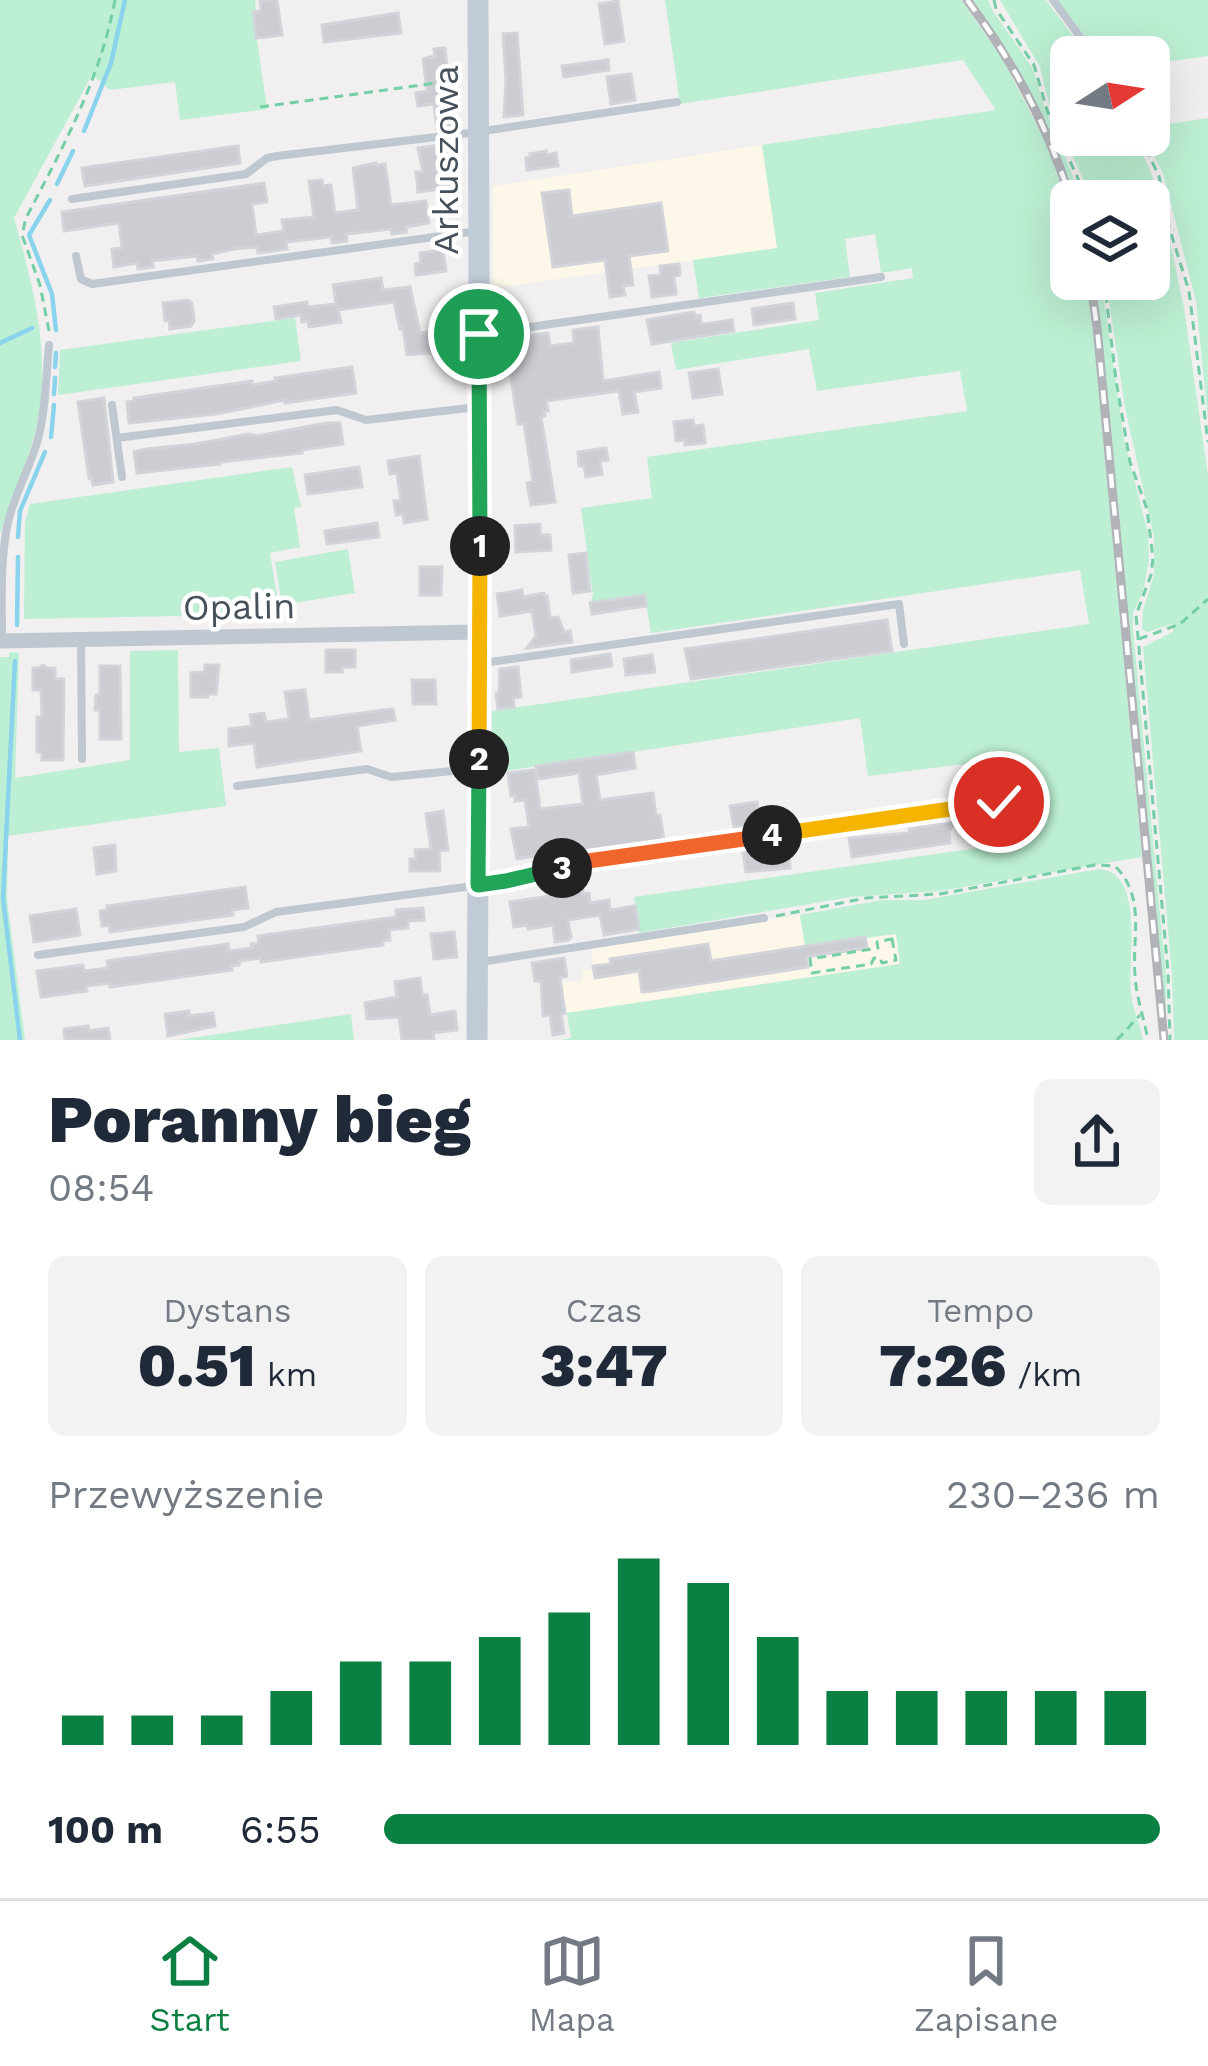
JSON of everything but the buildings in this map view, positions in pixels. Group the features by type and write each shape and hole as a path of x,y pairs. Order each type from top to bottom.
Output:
{"main road":[{"name":"Arkuszowa","path":"477,1040 478,0"}],"street":[{"name":"Opalin","path":"1,641 479,632"}],"lane":[{"path":"1053,0 1080,36"},
{"path":"72,199 246,174 277,156 677,102"},
{"path":"76,256 81,279 92,284 479,231"},
{"path":"479,334 881,277"},
{"path":"1,641 4,544 20,483 38,442 49,345"},
{"path":"112,405 122,477"},
{"path":"117,438 337,410 366,420 479,407"},
{"path":"479,663 898,604 904,644"},
{"path":"81,640 82,759"},
{"path":"237,786 367,770 391,777 479,770"},
{"path":"38,955 244,927 276,912 478,885 549,873 581,862 999,802"},
{"path":"477,963 764,918"}],"path":[{"path":"49,345 40,285 22,235 26,218 80,115 104,51 115,0"},
{"path":"994,0 1034,65 1047,110 1079,180"},
{"path":"260,107 479,77"},
{"path":"1149,156 1159,176 1190,291 1208,442"},
{"path":"1106,300 1130,462 1147,509 1153,557 1136,615 1170,1040"},
{"path":"1137,639 1180,624 1208,599"},
{"path":"764,918 866,898 924,897 1095,865 1115,866 1128,879 1136,915 1134,973 1148,1040"},
{"path":"892,939 896,960 874,958 872,964 846,968 812,973 810,959 878,948 877,942 892,939"},
{"path":"844,953 846,968"},
{"path":"1117,1040 1141,1013"}],"shaded area":[{"path":"762,145 778,249 493,288 493,186"},
{"path":"800,915 805,946 896,934 900,964 567,1013 561,983 583,980 582,971 593,969 591,947"}],"green space":[{"path":"0,0 255,0 267,109 180,120 175,82 110,90 92,75 14,218 36,308 41,400 35,434 0,534"},
{"path":"665,0 961,0 1002,58 1046,143 1059,180 1050,180 1050,300 1089,300 1142,857 940,891 851,897 639,933 634,897 1006,844 998,760 868,776 860,718 492,773 492,711 1089,624 1080,570 651,633 645,596 590,603 593,595 581,508 652,498 647,457 967,411 960,371 817,391 809,349 676,370 671,343 819,320 815,293 913,278 912,268 881,273 875,234 845,239 850,277 699,298 693,260 777,248 762,145 996,110 963,60 680,104"},
{"path":"971,0 988,0 1033,69 1050,120 1050,137 1031,96"},
{"path":"1000,0 1046,0 1073,36 1050,36 1050,106 1040,67"},
{"path":"1057,0 1208,0 1208,56 1170,61 1170,36 1085,36"},
{"path":"1208,118 1208,420 1196,301 1170,200 1170,180 1165,180 1154,156 1170,156 1170,124"},
{"path":"1058,156 1065,156 1074,180 1066,180"},
{"path":"1073,156 1143,156 1153,180 1083,180"},
{"path":"1170,243 1208,476 1208,1040 1174,1040 1143,647 1173,632 1173,624 1147,632 1142,629 1154,575 1154,537 1125,408 1109,300 1170,300"},
{"path":"1096,300 1104,300 1124,440 1148,533 1149,560 1133,613 1133,630 1166,977 1164,1010"},
{"path":"295,318 301,361 58,395 60,350"},
{"path":"292,467 301,507 294,508 300,547 270,553 280,614 24,619 25,522 30,504"},
{"path":"348,549 355,593 282,605 275,562"},
{"path":"178,650 179,752 219,748 226,806 8,836 7,899 25,1040 0,1040 0,657 19,653 15,778 130,760 130,651"},
{"path":"1099,869 1114,874 1129,901 1131,994 1143,1040 562,1040 571,1038 567,1013 900,964 896,934 805,946 800,915 882,900 924,900"},
{"path":"351,1014 354,1040 178,1040"}],"waterway":[{"path":"84,131 111,63 125,0"},
{"path":"57,184 73,151"},
{"path":"50,200 29,235 52,294 56,330"},
{"path":"0,343 32,328"},
{"path":"55,367 56,353"},
{"path":"54,394 55,378"},
{"path":"51,437 54,405"},
{"path":"18,537 20,511 45,452"},
{"path":"17,625 18,557"},
{"path":"15,661 3,898 20,1040"}],"railway":[{"path":"967,0 1028,96 1064,180"},
{"path":"1093,300 1164,1040"}],"route":[{"path":"479,334 478,885 549,873 581,862 999,802"}]}
